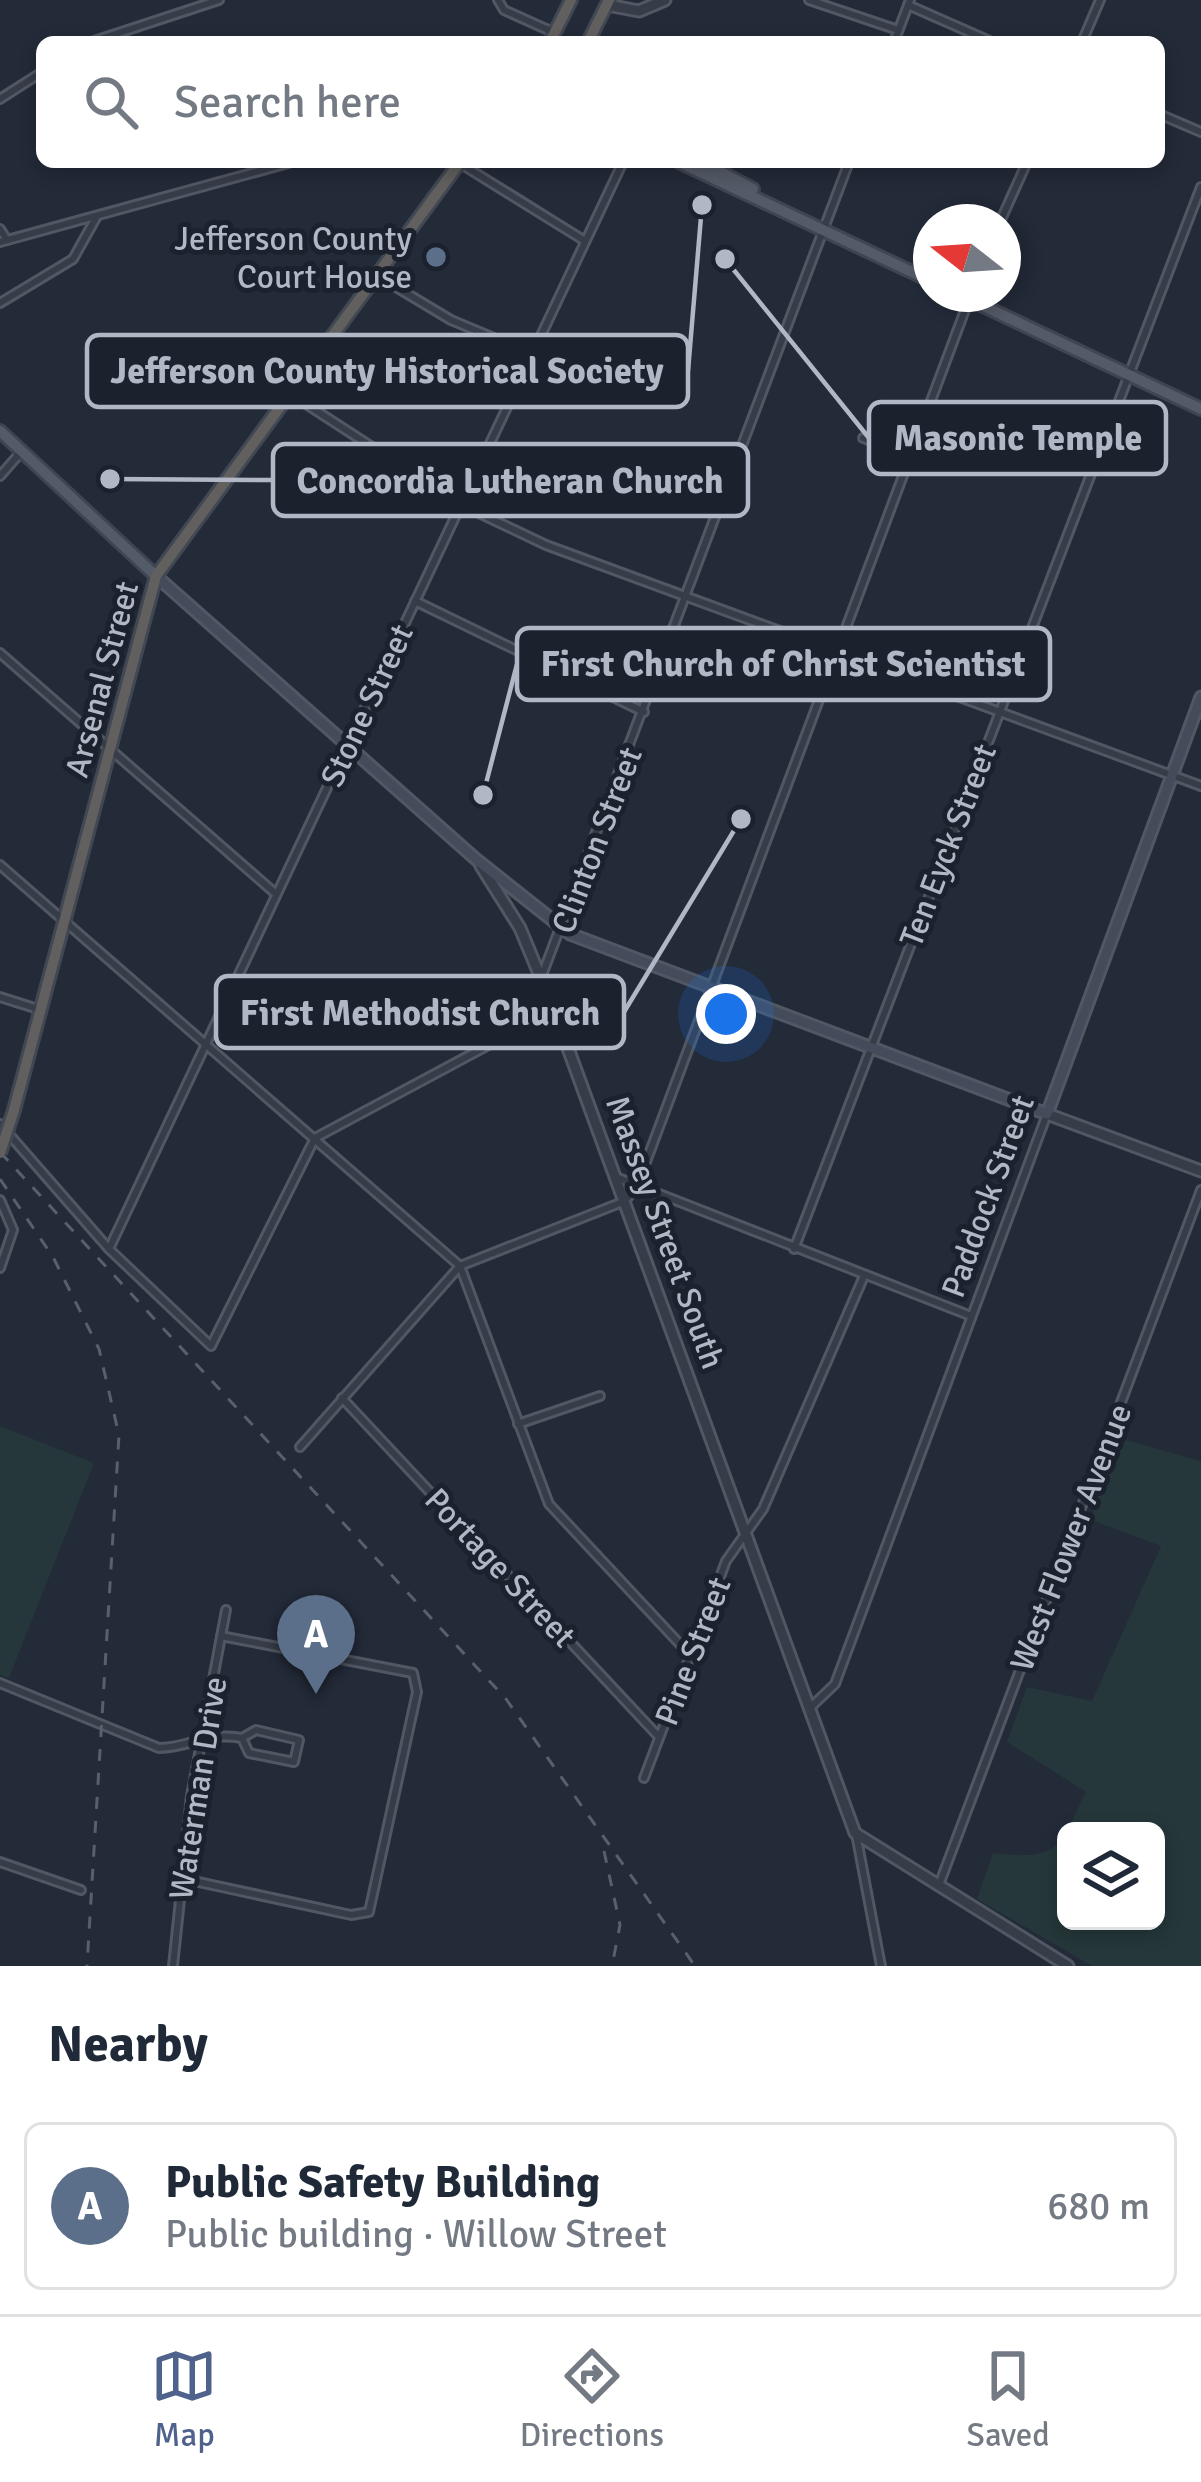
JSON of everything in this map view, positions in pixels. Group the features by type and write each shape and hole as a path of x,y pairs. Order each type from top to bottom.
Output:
{"highway":[{"path":"553,36 571,0"},
{"path":"591,36 608,2"},
{"name":"Arsenal Street","path":"0,1153 156,576 455,168"}],"main road":[{"path":"693,168 913,272"},
{"path":"712,168 770,202"},
{"path":"999,312 1201,409"},
{"path":"0,430 156,576"},
{"name":"Massey Street South","path":"156,576 478,861"},
{"name":"Paddock Street","path":"1047,1114 1201,697"},
{"path":"478,861 563,930 1047,1114"}],"street":[{"path":"110,36 219,0"},
{"path":"498,0 504,10 550,36"},
{"path":"608,2 639,11 665,0"},
{"path":"809,0 898,30"},
{"path":"1085,36 1100,0"},
{"path":"896,36 909,3 979,36"},
{"path":"0,99 36,76"},
{"path":"1165,117 1201,132"},
{"path":"0,229 3,241 270,168"},
{"path":"469,168 585,241"},
{"name":"Stone Street","path":"109,1249 619,168"},
{"name":"Clinton Street","path":"541,978 563,930 846,168"},
{"path":"1008,204 1025,168"},
{"name":"Ten Eyck Street","path":"794,1249 1201,187"},
{"path":"0,303 73,259 97,216"},
{"path":"376,275 451,320 532,354"},
{"path":"300,1447 460,1266 625,1201 637,1186 839,655 960,312"},
{"path":"289,393 460,504 546,545 1201,786"},
{"path":"862,438 911,456"},
{"path":"0,476 22,452"},
{"path":"415,601 644,712"},
{"path":"0,653 276,894"},
{"name":"Massey Street South","path":"478,861 520,928 554,1010 855,1833"},
{"path":"0,865 460,1266 549,1504 690,1655"},
{"path":"0,998 41,1010"},
{"path":"0,1124 109,1249 202,1343 215,1343 315,1138 554,1010"},
{"path":"1047,1114 1201,1171"},
{"name":"Paddock Street","path":"812,1706 835,1684 1047,1114"},
{"path":"616,1177 971,1316"},
{"name":"West Flower Avenue","path":"939,1885 1201,1190"},
{"path":"0,1200 13,1230 0,1268"},
{"name":"Pine Street","path":"644,1778 733,1545 764,1509 864,1276"},
{"path":"518,1424 600,1396"},
{"name":"Portage Street","path":"342,1398 659,1737"},
{"name":"Waterman Drive","path":"173,1966 201,1736 226,1610"},
{"path":"180,1879 351,1915 369,1912 417,1692 413,1673 221,1636"},
{"path":"0,1683 159,1748 178,1747 201,1736 242,1738 256,1730 298,1740 294,1762 249,1754 242,1738"},
{"path":"855,1833 1067,1966"},
{"path":"855,1833 881,1966"},
{"path":"0,1862 82,1890"}],"shaded area":[{"path":"0,1426 94,1463 9,1678 0,1675"},
{"path":"1126,1440 1201,1461 1201,1966 1092,1966 977,1899 993,1853 1024,1855 1057,1844 1057,1930 1165,1930 1165,1822 1071,1822 1086,1792 1007,1742 1027,1687 1092,1701 1161,1546 1091,1520 1104,1476"}],"railway":[{"path":"0,1152 506,1699 695,1966"},
{"path":"0,1179 53,1257 99,1349 119,1435 87,1966"},
{"path":"604,1851 620,1925 612,1966"}],"place":[{"name":"Jefferson County Historical Society","path":"702,205"},
{"name":"Jefferson County Court House","path":"436,257"},
{"name":"Masonic Temple","path":"725,259"},
{"name":"Concordia Lutheran Church","path":"110,479"},
{"name":"First Church of Christ Scientist","path":"483,795"},
{"name":"First Methodist Church","path":"741,819"},
{"name":"Public Safety Building","path":"316,1694"}]}
